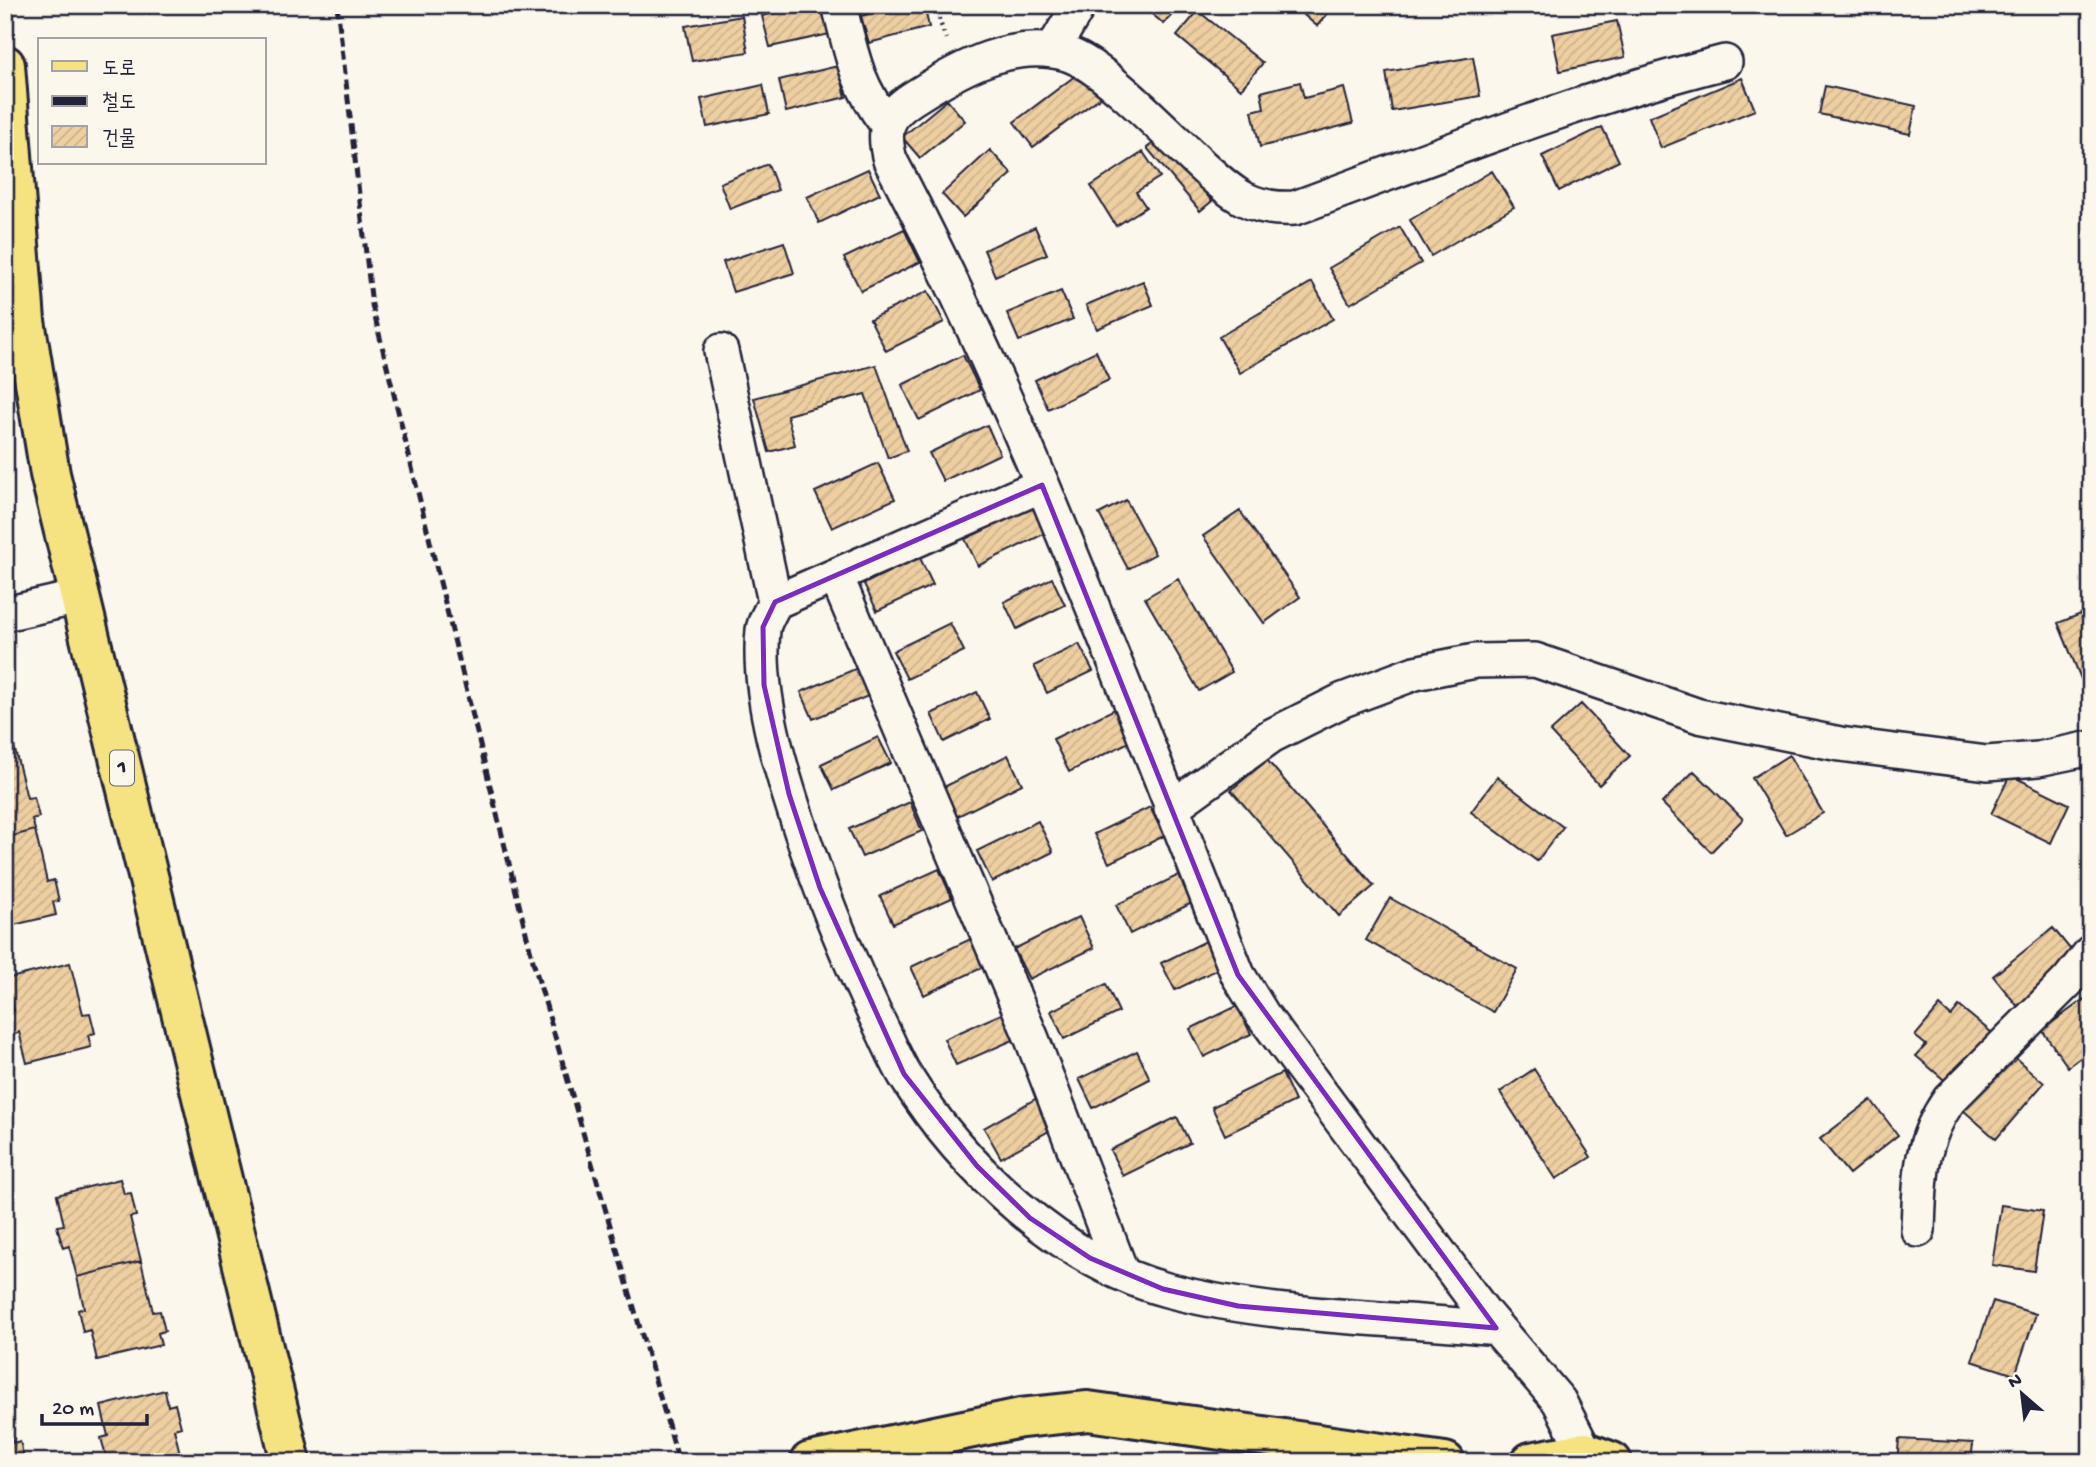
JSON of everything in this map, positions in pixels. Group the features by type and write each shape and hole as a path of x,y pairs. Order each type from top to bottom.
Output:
{"main road":[{"name":"1","path":"5,65 24,321 50,474 291,1462"},
{"path":"810,1462 1021,1419 1088,1411 1446,1462"},
{"path":"1531,1462 1599,1457"}],"street":[{"path":"839,5 858,76 866,96 886,123"},
{"path":"1052,51 1079,5"},
{"path":"1599,1457 1559,1401 1496,1328 1262,1014 1238,975 1042,485 948,273 890,160 884,140 886,123 907,101 957,70 1001,54 1036,49 1052,51 1069,55 1103,76 1226,188 1255,206 1272,210 1295,208 1518,127 1676,74 1725,62"},
{"path":"721,351 775,603 763,627 764,685 789,794 820,888 858,979 904,1074 929,1111 969,1157 1030,1217 1090,1258 1163,1289 1238,1307 1496,1328"},
{"path":"775,603 1042,485"},
{"path":"836,576 1032,1039 1121,1271"},
{"path":"5,614 79,597"},
{"path":"1171,808 1271,736 1343,700 1415,673 1475,661 1535,660 1699,716 1840,744 1987,763 2038,759 2091,748"},
{"path":"1918,1230 1921,1161 1934,1122 1949,1100 2068,981 2091,952"}],"highlighted area":[{"path":"1042,485 1238,975 1496,1328 1238,1306 1163,1289 1090,1258 1030,1218 977,1166 904,1074 820,888 789,794 764,685 763,627 775,602"}],"building":[{"path":"808,5 824,5 830,34 770,47 762,16"},
{"path":"899,5 924,5 929,27 869,43 861,16"},
{"path":"1141,5 1180,5 1164,24"},
{"path":"1292,5 1335,5 1317,26"},
{"path":"1198,11 1263,63 1241,89 1177,36"},
{"path":"742,16 748,52 692,61 685,26"},
{"path":"1617,21 1625,57 1560,71 1552,34"},
{"path":"1473,57 1480,96 1392,111 1386,72"},
{"path":"838,66 846,97 786,112 779,80"},
{"path":"1083,70 1102,96 1033,147 1014,122"},
{"path":"1742,78 1755,110 1661,148 1649,117"},
{"path":"1300,82 1304,98 1344,88 1353,123 1260,147 1252,111 1264,108 1261,92"},
{"path":"763,85 769,114 707,127 701,99"},
{"path":"1825,86 1916,106 1910,134 1819,114"},
{"path":"947,100 965,121 920,158 902,137"},
{"path":"1602,127 1619,161 1559,191 1542,156"},
{"path":"1160,138 1212,201 1200,211 1147,148"},
{"path":"990,150 1012,174 963,217 942,194"},
{"path":"1143,152 1160,177 1136,192 1146,207 1116,226 1091,186"},
{"path":"768,164 778,190 730,209 720,183"},
{"path":"868,169 880,194 819,223 807,197"},
{"path":"1492,171 1514,207 1431,256 1410,220"},
{"path":"1035,227 1047,254 995,276 984,250"},
{"path":"1400,227 1421,263 1350,304 1329,268"},
{"path":"904,229 920,262 861,291 844,258"},
{"path":"784,242 794,273 733,292 723,262"},
{"path":"1143,281 1153,305 1097,329 1086,305"},
{"path":"1312,282 1333,319 1240,373 1219,337"},
{"path":"928,291 944,322 886,351 870,319"},
{"path":"1061,291 1073,319 1019,341 1007,313"},
{"path":"1096,351 1109,380 1048,409 1035,380"},
{"path":"963,355 980,390 919,420 902,385"},
{"path":"876,365 907,451 888,458 865,394 787,415 795,445 769,452 754,398"},
{"path":"987,425 1000,454 943,481 929,453"},
{"path":"878,463 895,499 832,528 815,492"},
{"path":"1126,500 1155,554 1128,569 1099,514"},
{"path":"1040,503 1052,530 978,566 965,539"},
{"path":"1240,511 1300,597 1264,623 1203,536"},
{"path":"919,556 933,585 877,611 864,584"},
{"path":"1052,578 1065,605 1017,629 1004,602"},
{"path":"1178,579 1232,672 1199,691 1145,598"},
{"path":"2091,610 2091,703 2058,623"},
{"path":"950,623 964,651 907,679 893,651"},
{"path":"1079,644 1093,671 1047,693 1034,666"},
{"path":"862,666 873,694 813,719 801,692"},
{"path":"5,687 12,709 6,711 15,750 5,753"},
{"path":"977,692 990,719 944,742 931,714"},
{"path":"1581,704 1630,756 1599,785 1550,732"},
{"path":"1119,707 1135,739 1069,772 1053,739"},
{"path":"878,737 891,763 834,790 821,764"},
{"path":"15,750 27,798 34,797 39,817 32,819 35,830 5,838 5,753"},
{"path":"1008,755 1022,784 956,817 942,788"},
{"path":"1789,755 1823,813 1786,835 1752,778"},
{"path":"1267,760 1374,886 1339,916 1231,790"},
{"path":"1694,771 1743,819 1711,852 1662,803"},
{"path":"2010,775 2069,804 2051,843 1991,814"},
{"path":"1497,777 1563,827 1537,861 1471,812"},
{"path":"910,802 922,831 862,857 849,829"},
{"path":"1150,807 1164,836 1109,863 1094,834"},
{"path":"1038,821 1053,852 992,882 977,851"},
{"path":"35,830 47,882 54,880 59,901 53,902 56,915 5,927 5,838"},
{"path":"939,869 952,898 893,924 880,896"},
{"path":"1181,874 1194,902 1130,934 1116,905"},
{"path":"1390,898 1517,969 1493,1012 1366,940"},
{"path":"1079,917 1094,948 1029,979 1014,949"},
{"path":"2053,928 2079,960 2019,1008 1993,976"},
{"path":"977,936 990,964 924,995 911,967"},
{"path":"1208,940 1222,967 1175,990 1161,963"},
{"path":"70,963 83,1014 90,1013 95,1033 88,1035 91,1047 27,1063 19,1032 13,1034 7,1012 14,1011 6,979"},
{"path":"1106,984 1119,1012 1064,1039 1051,1011"},
{"path":"2091,994 2091,1050 2068,1067 2042,1030"},
{"path":"1237,1006 1251,1034 1204,1057 1190,1029"},
{"path":"1940,1006 1951,1016 1959,1006 1992,1033 1949,1084 1916,1056 1926,1045 1915,1036"},
{"path":"1008,1011 1020,1037 956,1065 944,1039"},
{"path":"1137,1051 1150,1079 1093,1108 1079,1079"},
{"path":"2012,1055 2044,1083 1996,1139 1963,1110"},
{"path":"1534,1069 1591,1157 1556,1179 1500,1092"},
{"path":"1282,1073 1295,1101 1225,1135 1212,1107"},
{"path":"1044,1094 1061,1124 1001,1158 984,1128"},
{"path":"1871,1100 1898,1135 1849,1174 1820,1139"},
{"path":"1177,1117 1190,1143 1123,1176 1110,1150"},
{"path":"120,1179 124,1194 131,1193 136,1216 130,1217 141,1261 77,1277 69,1246 63,1248 57,1226 64,1225 57,1195"},
{"path":"2001,1205 2043,1211 2034,1271 1992,1265"},
{"path":"141,1261 153,1312 160,1311 165,1331 158,1333 161,1345 97,1360 90,1330 83,1332 78,1310 84,1308 77,1277"},
{"path":"1993,1301 2036,1314 2015,1375 1972,1361"},
{"path":"165,1390 168,1406 175,1404 181,1427 174,1429 182,1462 107,1459 101,1438 108,1436 101,1406"},
{"path":"9,1427 13,1443 20,1441 25,1462 5,1462 5,1428"},
{"path":"1899,1439 1973,1443 1971,1462 1897,1462"}],"railway":[{"path":"337,5 372,305 533,961 679,1462"}]}
